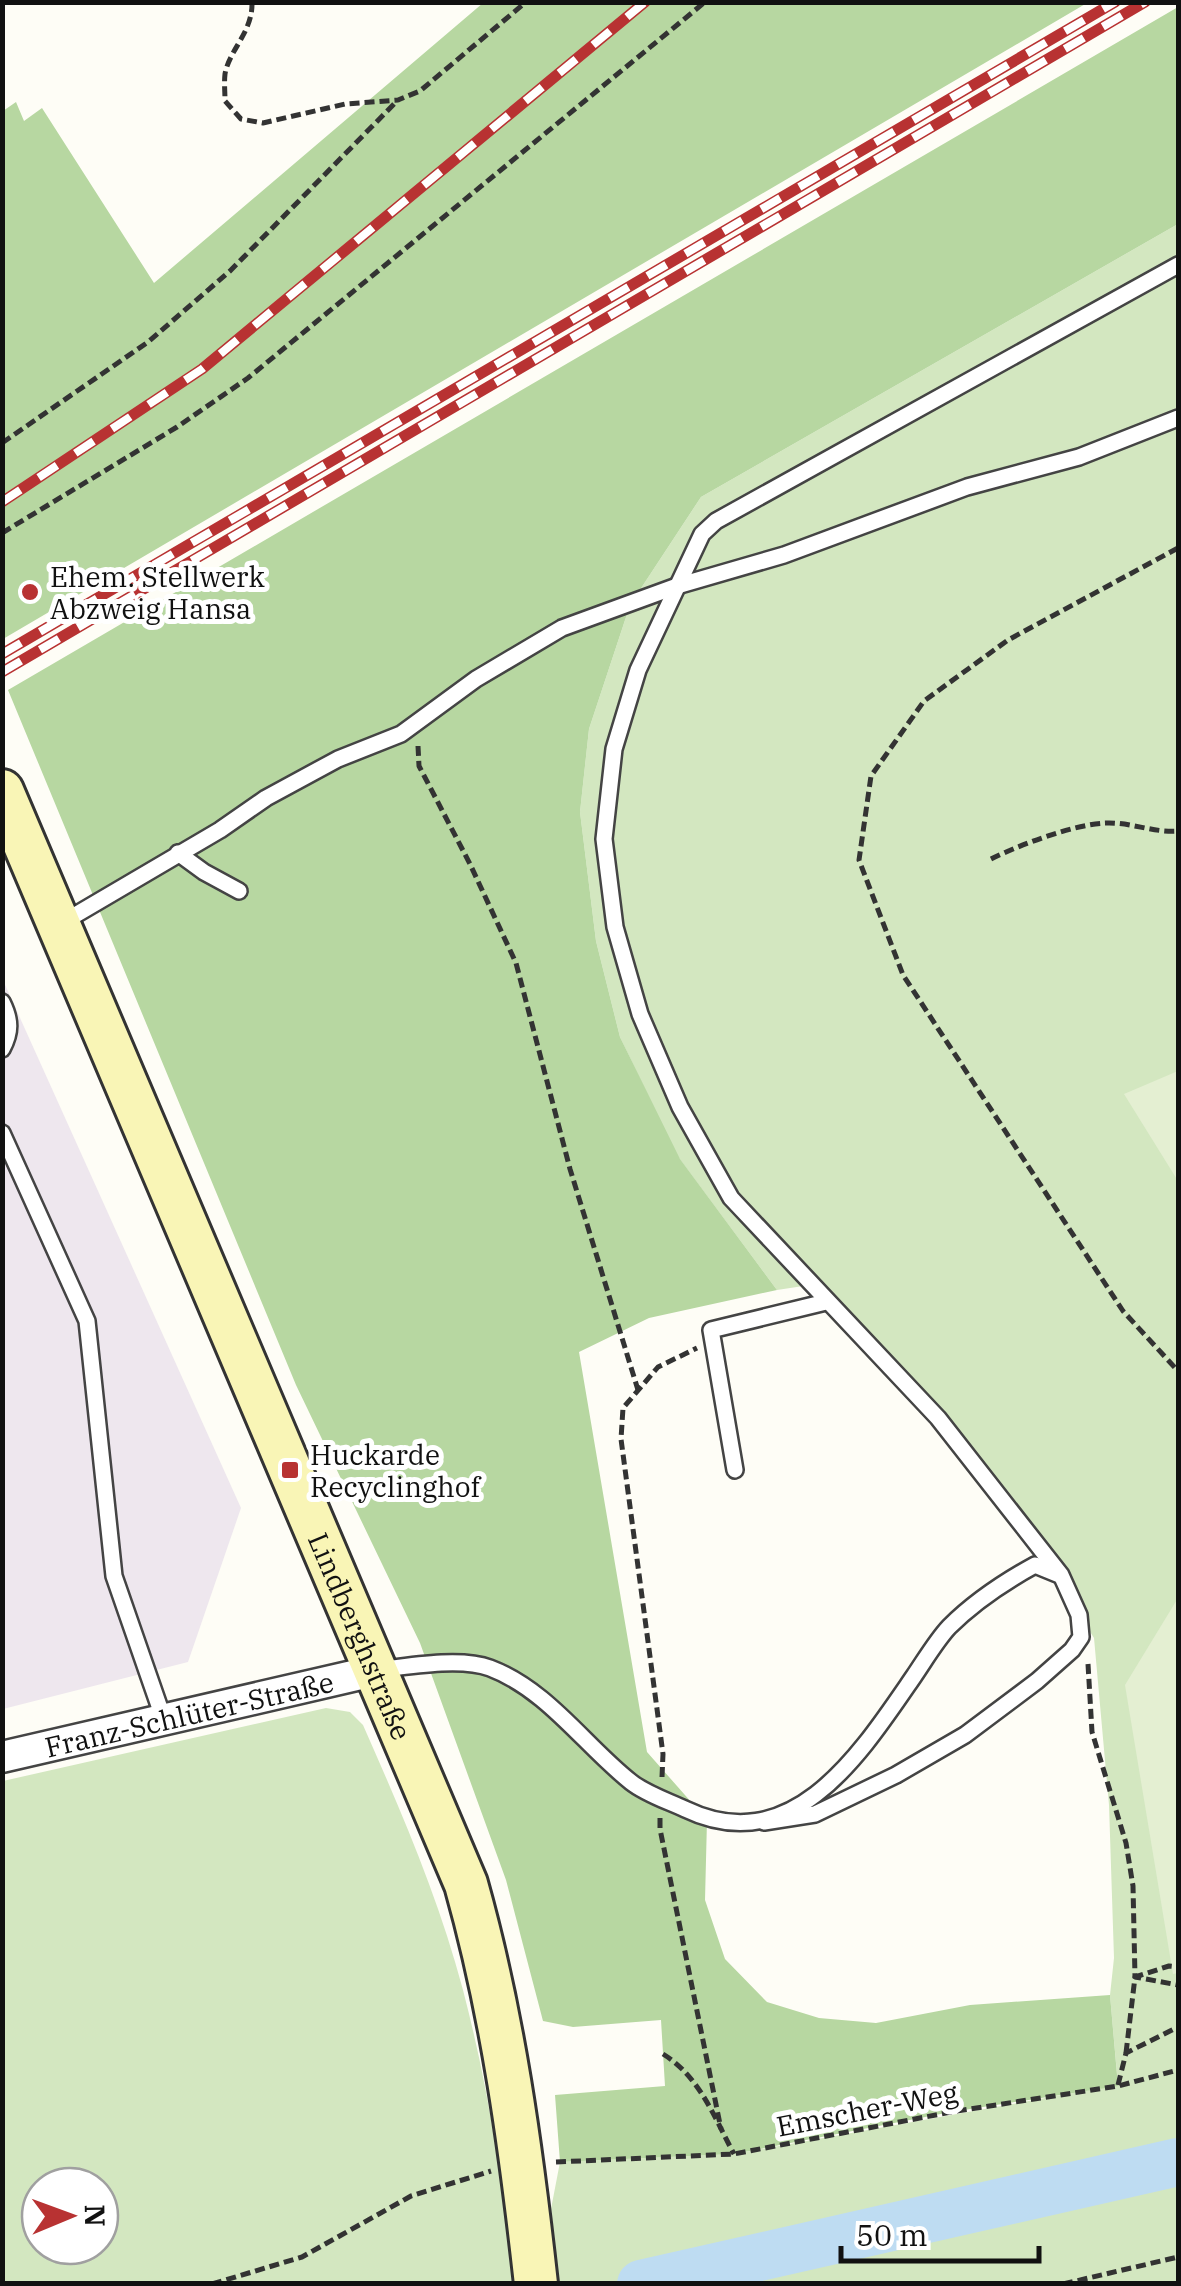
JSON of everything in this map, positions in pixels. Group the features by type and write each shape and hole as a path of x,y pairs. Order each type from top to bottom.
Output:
{"main road":[{"name":"Lindberghstraße","path":"2,791 466,1884 488,1964 523,2164 536,2284"}],"street":[{"name":"Franz-Schlüter-Straße","path":"2,1757 374,1671"}],"lane":[{"path":"374,1671 428,1664 488,1667 546,1703 634,1785 707,1820 728,1824 815,1814 896,1775 965,1736 1037,1682 1081,1637 1079,1615 1061,1575 938,1418 731,1198 680,1107 640,1014 615,927 604,839 614,750 638,670 702,534 736,508 1178,265"},
{"path":"58,924 220,830 266,798 338,759 401,734 476,679 562,628 677,586 784,555 967,487 1079,457 1178,418"},
{"path":"178,853 238,891"},
{"path":"2,1002 8,1015 9,1036 2,1050"},
{"path":"2,1133 86,1321 114,1576 164,1720"},
{"path":"735,1470 711,1330 826,1302"},
{"path":"764,1822 813,1800 868,1743 948,1628 1002,1583 1035,1566 1061,1575"}],"path":[{"path":"252,2 240,45 225,71 225,100 241,119 263,123 345,104 398,100 420,90 526,2"},
{"path":"2,533 177,427 248,378 705,2"},
{"path":"2,443 148,342 230,271 398,100"},
{"path":"1178,548 1008,640 924,702 871,776 859,860 903,975 1123,1311 1178,1371"},
{"path":"416,723 419,766 516,963 570,1169 638,1391"},
{"path":"991,859 1026,842 1106,823 1178,832"},
{"path":"712,1341 658,1367 623,1408 622,1439 663,1754 660,1829 721,2129"},
{"path":"1081,1637 1087,1656 1092,1732 1126,1843 1134,1886 1135,1977 1118,2086"},
{"path":"1135,1977 1178,1966"},
{"path":"1135,1977 1178,1985"},
{"path":"1126,2052 1178,2027"},
{"path":"664,2054 696,2083 734,2154"},
{"name":"Emscher-Weg","path":"560,2162 734,2154 951,2112 1118,2086 1178,2070"},
{"path":"212,2284 302,2256 411,2196 504,2168"},
{"path":"1063,2284 1178,2257"}],"shaded area":[{"path":"2,978 241,1508 188,1662 3,1709"}],"green space":[{"path":"483,3 1087,3 3,639 3,111 16,102 24,121 42,108 154,283"},
{"path":"1178,7 1178,224 701,497 630,605 589,729 580,812 596,941 620,1037 680,1159 777,1290 649,1318 579,1352 647,1752 707,1820 705,1900 725,1959 767,2002 819,2018 876,2023 970,2005 1110,1995 1118,2086 951,2112 734,2154 560,2162 555,2095 665,2086 661,2020 573,2027 543,2021 506,1880 420,1643 296,1385 8,690"},
{"path":"1178,224 1178,2283 559,2283 551,2209 560,2162 734,2154 1118,2085 1110,1995 1114,1958 1109,1805 1094,1638 1057,1571 968,1461 810,1285 777,1290 676,1154 620,1037 596,941 580,812 589,729 630,605 701,497"},
{"path":"1178,1071 1178,1181 1124,1094"},
{"path":"1178,1598 1178,1973 1173,1974 1125,1685"},
{"path":"326,1708 350,1712 363,1725 391,1790 453,1956 487,2099 512,2283 3,2283 3,1781"}],"waterway":[{"path":"641,2284 1178,2162"}],"railway":[{"path":"2,502 202,369 645,2"},
{"path":"2,654 1115,2"},
{"path":"2,672 1145,2"}],"place":[{"name":"Ehem. Stellwerk Abzweig Hansa","path":"30,592"},
{"name":"Huckarde Recyclinghof","path":"290,1470"}]}
